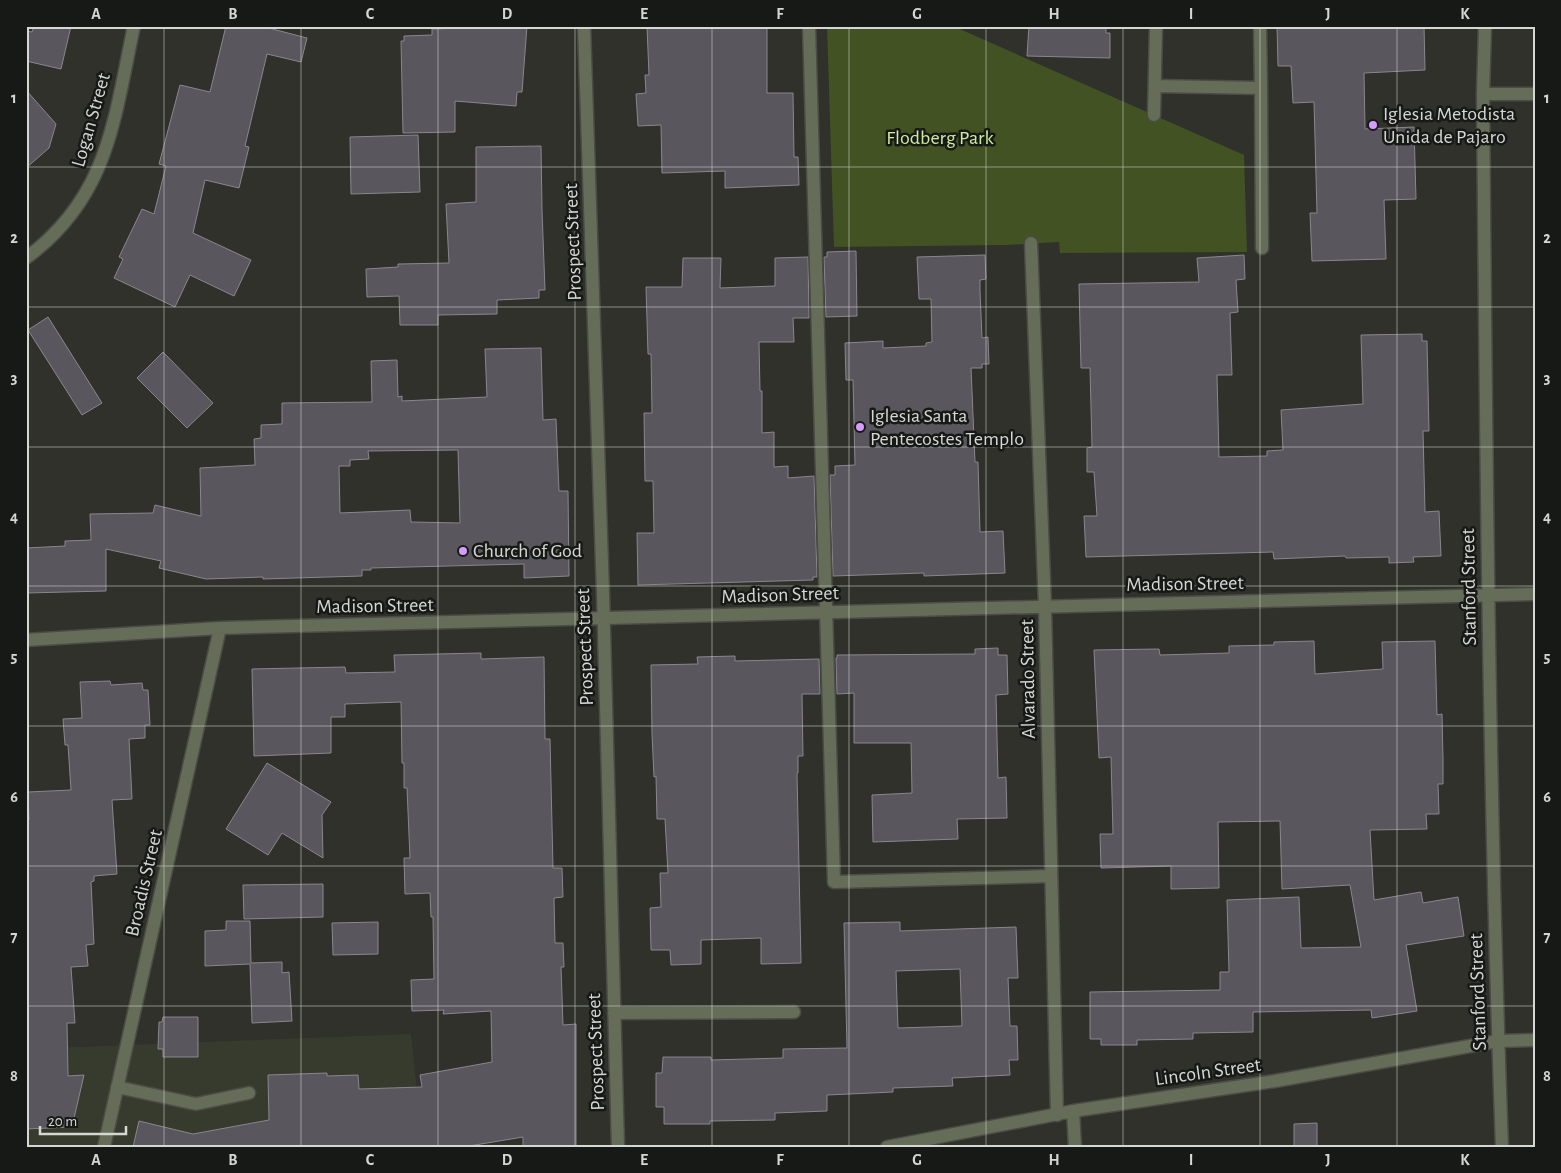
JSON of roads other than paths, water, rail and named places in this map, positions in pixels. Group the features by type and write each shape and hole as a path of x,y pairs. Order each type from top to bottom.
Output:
{"street":[{"name":"Logan Street","path":"26,258 44,245 74,212 86,195 96,174 113,122 134,26"},
{"name":"Prospect Street","path":"584,26 604,620 618,1147"},
{"path":"809,26 834,882 1051,876"},
{"path":"1154,115 1156,26"},
{"path":"1260,26 1262,248"},
{"name":"Stanford Street","path":"1485,26 1483,94 1488,595 1502,1147"},
{"path":"1155,86 1261,88"},
{"path":"1483,94 1535,94"},
{"name":"Alvarado Street","path":"1032,243 1045,606 1057,1115"},
{"name":"Madison Street","path":"26,640 220,628 604,620 1045,606 1535,594"},
{"name":"Broadis Street","path":"104,1147 220,628"},
{"path":"614,1012 794,1012"},
{"name":"Lincoln Street","path":"887,1147 954,1140 1073,1111 1275,1081 1498,1041 1535,1040"},
{"path":"118,1087 196,1104 249,1093"},
{"path":"1073,1111 1075,1147"}],"place":[{"name":"Iglesia Metodista Unida de Pajaro","path":"1373,125"},
{"name":"Iglesia Santa Pentecostes Templo","path":"860,427"},
{"name":"Church of God","path":"463,551"}],"park label":[{"name":"Flodberg Park","path":"940,138"}]}
